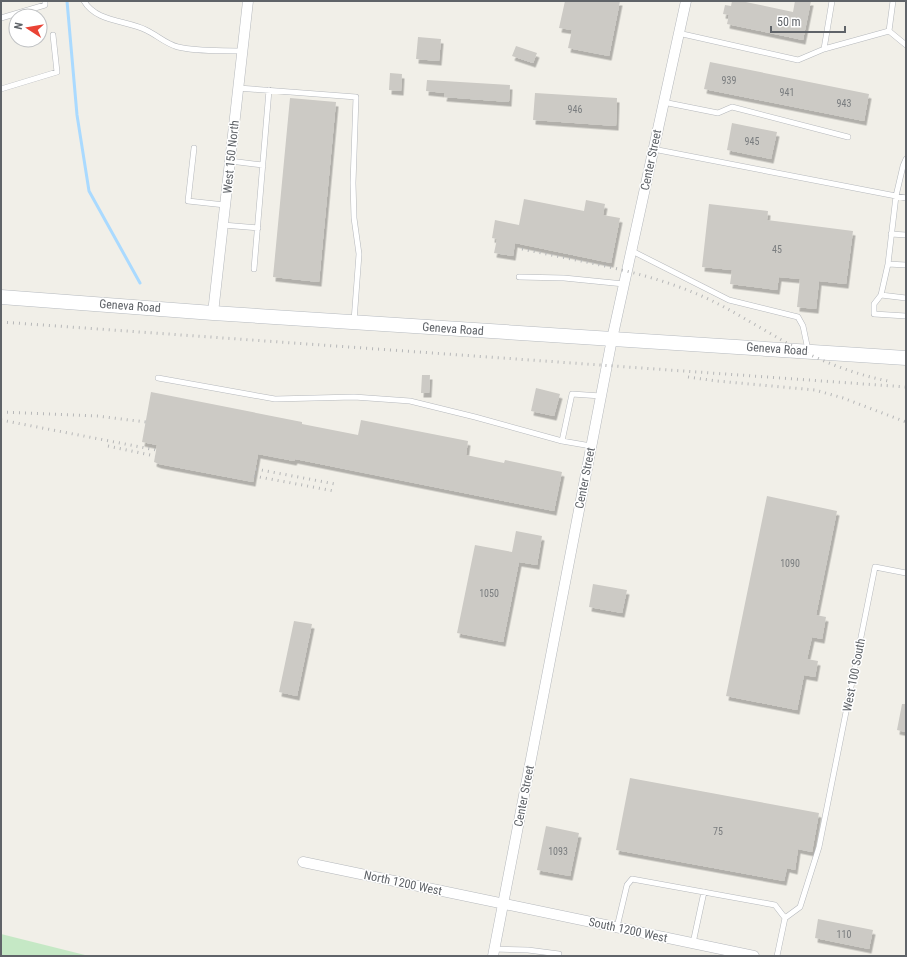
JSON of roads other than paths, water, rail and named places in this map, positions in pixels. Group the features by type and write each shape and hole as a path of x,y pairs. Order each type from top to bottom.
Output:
{"main road":[{"name":"Geneva Road","path":"1,297 213,313 906,358"}],"street":[{"name":"West 150 North","path":"213,313 248,1"},
{"name":"Center Street","path":"493,953 612,339 686,1"},
{"name":"North 1200 West","path":"303,862 503,904"},
{"name":"South 1200 West","path":"503,904 754,956"}],"lane":[{"path":"1,18 45,5 45,1"},
{"path":"84,1 87,7 98,14 140,28 179,48 242,51"},
{"path":"824,49 832,1"},
{"path":"889,31 893,1"},
{"path":"678,34 798,60 824,49 889,31"},
{"path":"889,31 906,45"},
{"path":"1,89 57,72 53,35"},
{"path":"238,88 356,97 353,183 354,218 359,254 354,322"},
{"path":"254,268 269,90"},
{"path":"663,102 718,113 732,107 848,137"},
{"path":"194,148 188,201 225,205"},
{"path":"653,150 906,198"},
{"path":"906,159 896,196 888,264 881,295 874,304 874,314 906,316"},
{"path":"230,161 263,165"},
{"path":"223,225 258,228"},
{"path":"891,234 906,235"},
{"path":"632,251 729,300 798,317 804,326 809,351"},
{"path":"888,264 906,266"},
{"path":"519,277 564,278 624,284"},
{"path":"881,295 906,298"},
{"path":"158,378 275,399 354,397 410,402 475,417 562,441 591,446"},
{"path":"562,441 572,394 601,396"},
{"name":"West 100 South","path":"785,918 800,907 819,847 875,567 906,573"},
{"path":"617,927 627,885 632,879 775,905 785,918 778,956"},
{"path":"693,943 704,892"},
{"path":"493,953 528,950 559,954"}],"waterway":[{"path":"67,1 77,115 89,191 140,283"}],"railway":[{"path":"522,249 614,268 660,280 704,297 814,357 873,378 888,381"},
{"path":"1,322 906,387"},
{"path":"688,377 815,390 843,398 906,422"},
{"path":"1,412 97,416 146,422"},
{"path":"1,420 156,450"},
{"path":"108,446 155,456"},
{"path":"256,469 335,484"},
{"path":"254,476 334,491"}]}
